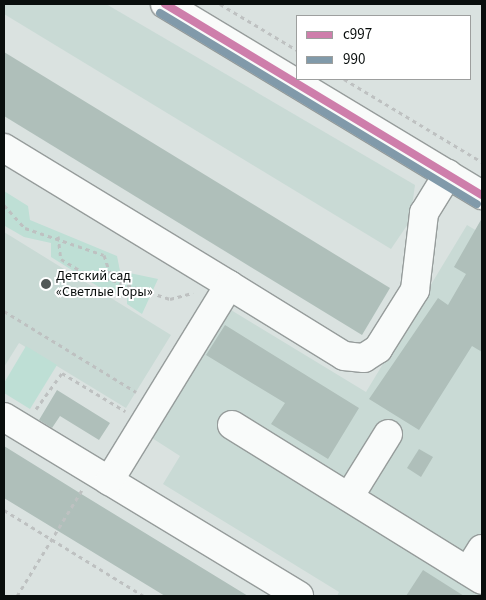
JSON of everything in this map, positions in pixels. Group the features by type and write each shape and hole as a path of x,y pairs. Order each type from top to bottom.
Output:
{"street":[{"path":"165,4 482,195"},
{"path":"4,148 344,356 369,356 378,349 415,290 423,218 448,174"},
{"path":"109,480 229,285"},
{"path":"14,423 299,596"},
{"path":"232,425 349,497 478,567"},
{"path":"349,497 388,434"}],"path":[{"path":"220,4 296,49"},
{"path":"346,80 482,162"},
{"path":"4,205 25,228 58,236 104,255 112,280"},
{"path":"58,236 61,259 89,276 112,280 170,299 193,293"},
{"path":"4,312 136,392"},
{"path":"14,423 61,373 129,414"},
{"path":"17,596 80,493"},
{"path":"4,510 144,596"}],"shaded area":[{"path":"4,4 106,4 415,185 410,221 391,249 4,14"},
{"path":"467,225 482,234 482,596 337,596 339,592 163,484 180,456 152,438 231,310 366,392"},
{"name":"Детский сад «Светлые Горы»","path":"4,232 171,335 126,408 19,343 4,367"}],"green space":[{"path":"4,191 28,206 30,220 117,256 120,271 158,279 142,314 127,304 127,295 107,292 51,257 51,243 24,237 5,226"},
{"path":"26,346 57,365 30,409 4,393 4,383"}],"building":[{"path":"4,52 390,288 362,335 4,116"},
{"path":"482,218 482,352 472,346 419,430 369,399 438,298 448,305 466,274 454,267"},
{"path":"225,325 359,408 328,459 271,424 285,403 206,355"},
{"path":"57,390 110,423 99,440 60,416 52,428 39,420"},
{"path":"4,446 248,596 165,596 4,498"},
{"path":"419,449 433,457 421,477 407,468"},
{"path":"423,570 464,596 406,596"}],"transit line":[{"name":"с997","path":"165,4 482,195"},
{"name":"990","path":"160,13 477,204"}],"place":[{"name":"Детский сад «Светлые Горы»","path":"46,284"}]}
